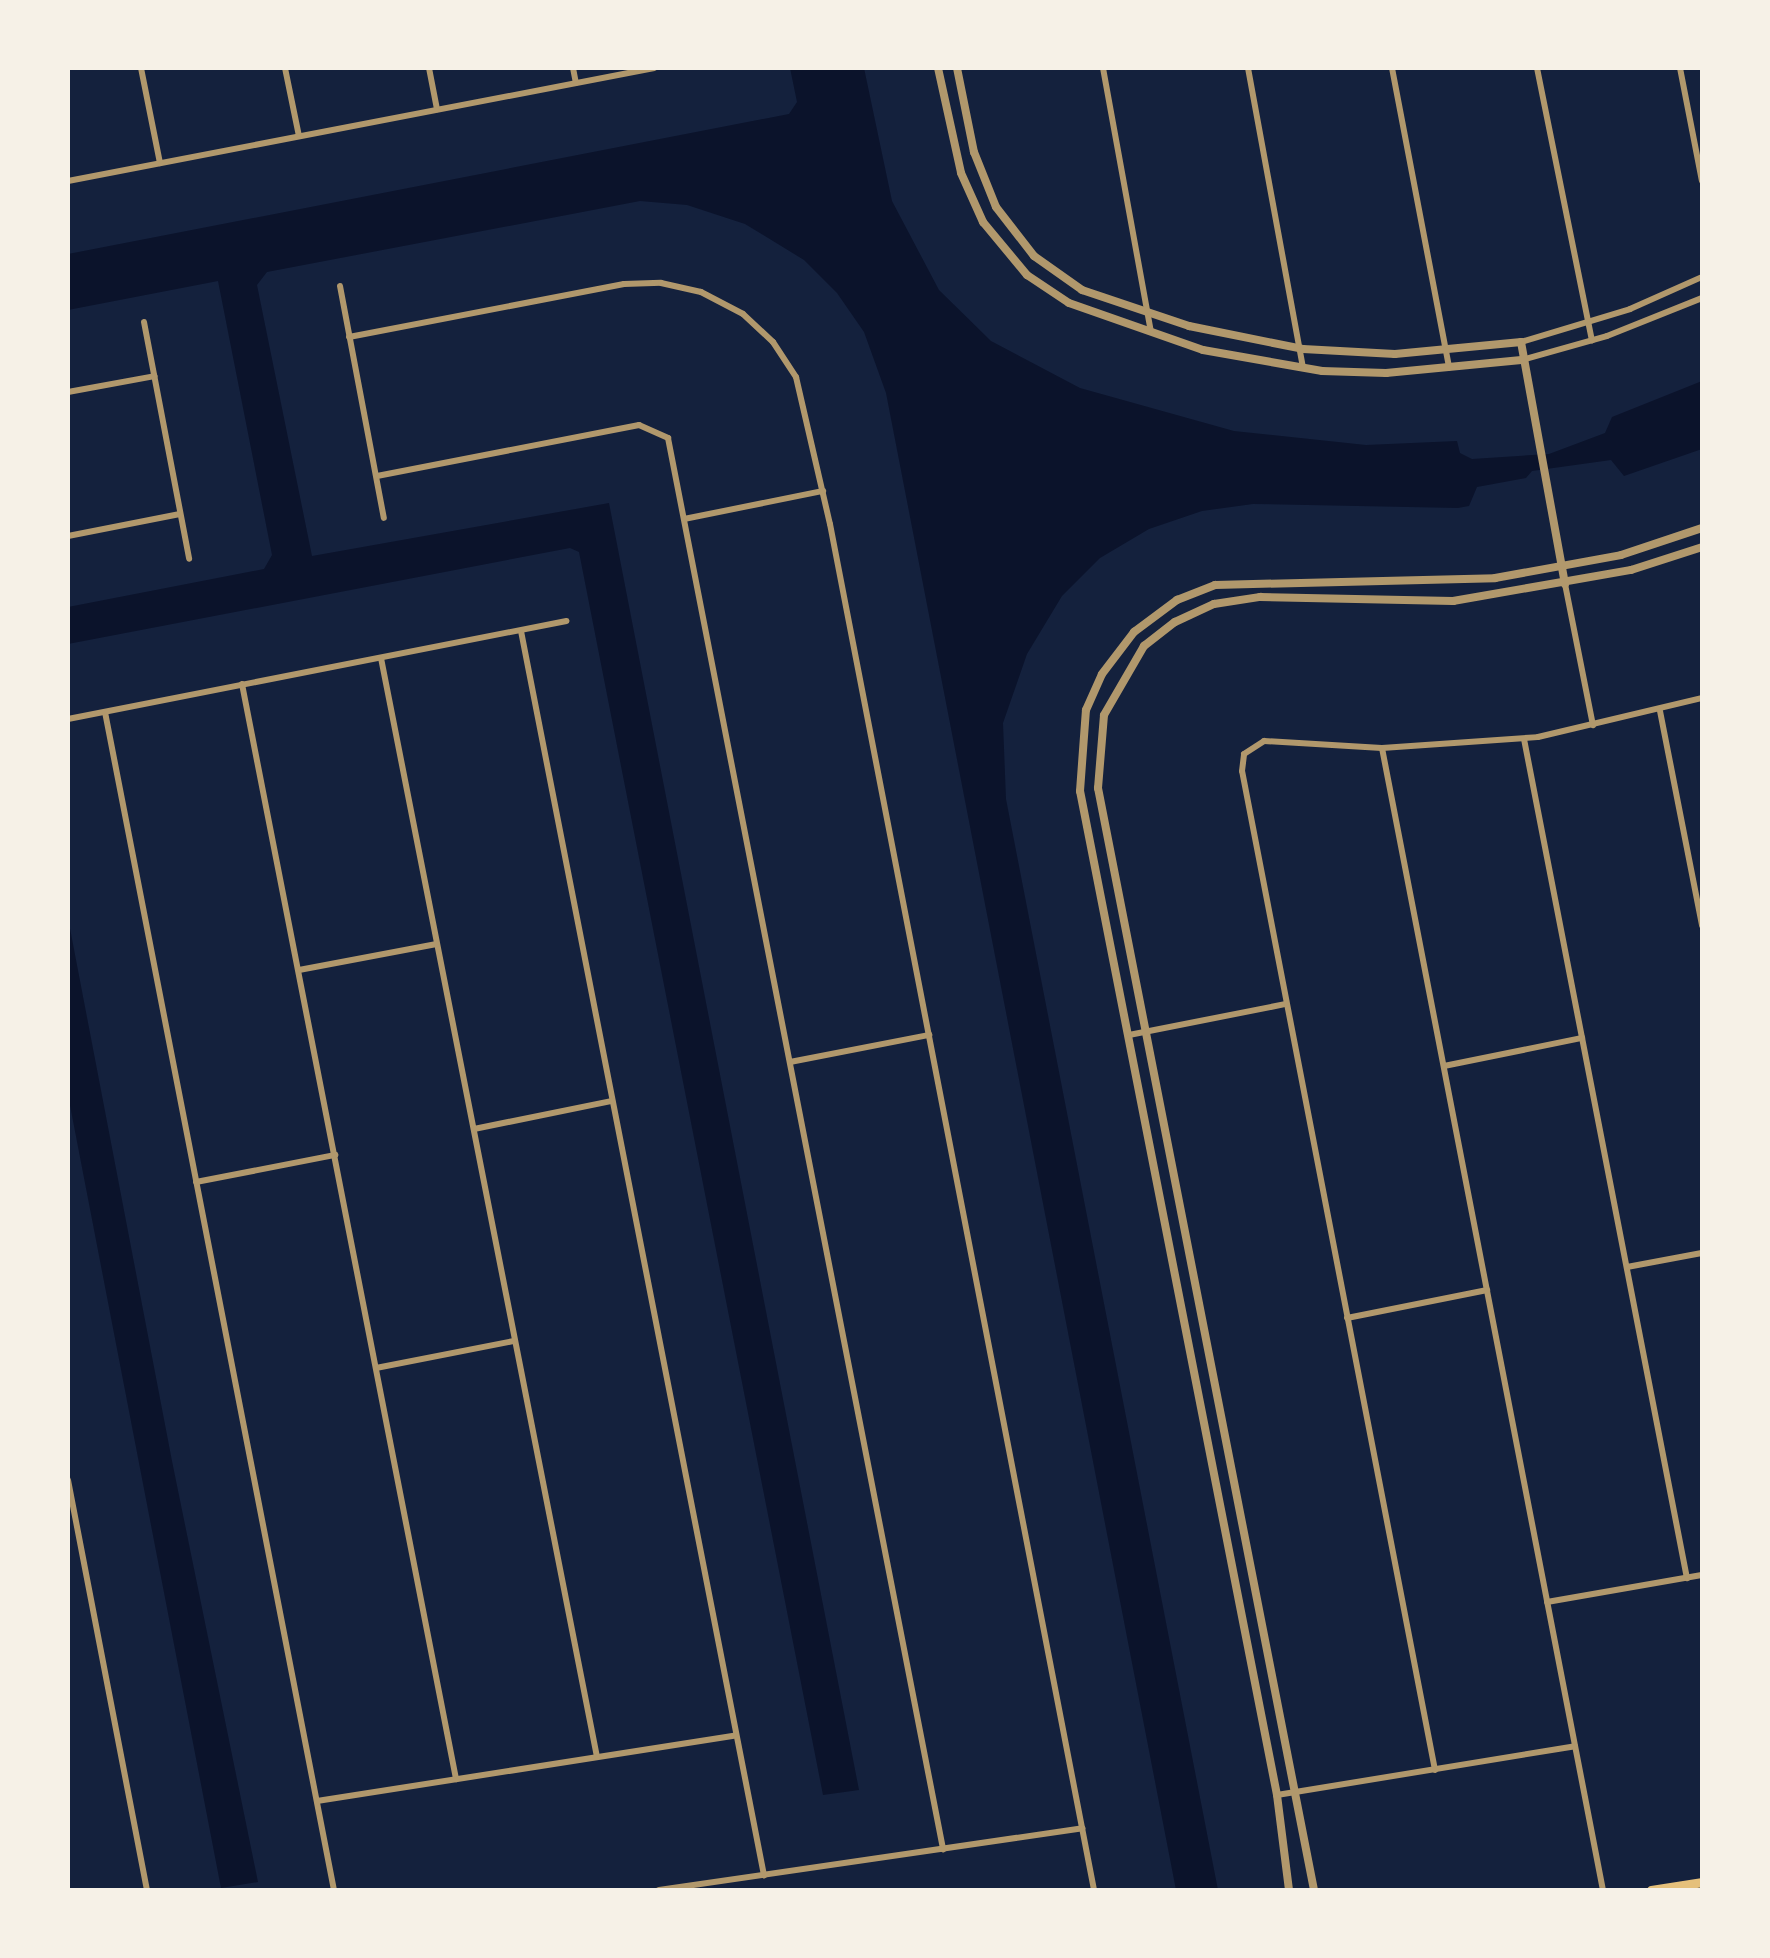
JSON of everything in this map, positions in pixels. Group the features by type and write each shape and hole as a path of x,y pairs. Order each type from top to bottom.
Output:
{"main road":[{"path":"1652,1890 1702,1882"}],"street":[{"path":"141,68 160,163"},
{"path":"285,68 299,136"},
{"path":"429,68 437,110"},
{"path":"573,68 576,83"},
{"path":"68,181 654,68"},
{"path":"938,68 965,186 1003,250 1058,298 1151,335 1303,368 1449,368 1521,360 1592,340 1702,298"},
{"path":"957,68 983,179 1023,246 1082,290 1150,316 1303,349 1448,351 1522,342 1587,323 1702,277"},
{"path":"1103,68 1151,335"},
{"path":"1248,68 1303,349 1303,368"},
{"path":"1392,68 1449,368"},
{"path":"1537,68 1592,340"},
{"path":"1680,68 1702,181"},
{"path":"349,337 624,284 661,283 726,303 774,342 802,392 1094,1890"},
{"path":"340,286 384,518"},
{"path":"144,322 189,559"},
{"path":"1522,342 1521,360 1593,726"},
{"path":"68,392 155,376"},
{"path":"376,476 638,426 660,430 684,519 943,1849"},
{"path":"684,519 823,491"},
{"path":"68,536 180,514"},
{"path":"1289,1890 1278,1795 1080,791 1081,735 1102,674 1144,622 1190,594 1242,580 1420,584 1562,568 1702,528"},
{"path":"1314,1890 1098,788 1098,744 1114,688 1144,646 1186,616 1244,598 1396,604 1565,584 1702,547"},
{"path":"68,719 566,621"},
{"path":"521,630 764,1875"},
{"path":"382,658 597,1757"},
{"path":"242,684 456,1779"},
{"path":"1435,1770 1242,771 1244,754 1264,741 1382,748 1524,739 1660,711 1702,698"},
{"path":"1660,711 1702,926"},
{"path":"104,712 334,1890"},
{"path":"1524,739 1687,1578"},
{"path":"1382,748 1603,1890"},
{"path":"1080,791 1098,788"},
{"path":"299,970 437,944"},
{"path":"1128,1035 1286,1004"},
{"path":"790,1062 930,1035"},
{"path":"1444,1066 1582,1038"},
{"path":"474,1129 612,1101"},
{"path":"196,1182 335,1155"},
{"path":"1627,1267 1702,1252"},
{"path":"1347,1318 1487,1290"},
{"path":"376,1368 514,1341"},
{"path":"68,1480 148,1890"},
{"path":"1547,1602 1702,1576"},
{"path":"317,1801 734,1736"},
{"path":"1278,1795 1575,1746"},
{"path":"658,1890 1082,1828"}],"water":[{"path":"790,68 864,68 892,201 939,290 991,341 1080,388 1234,431 1366,445 1457,441 1460,453 1472,459 1549,454 1605,433 1612,417 1702,381 1702,449 1624,476 1611,460 1532,471 1526,478 1477,487 1469,506 1458,508 1253,504 1202,511 1149,529 1100,558 1062,596 1027,654 1003,723 1006,799 1218,1890 1176,1890 886,393 864,332 837,293 804,260 745,224 687,205 640,201 267,272 257,285 312,556 609,503 859,1790 823,1795 579,552 570,548 68,644 68,607 264,569 272,555 218,281 68,310 68,254 789,114 797,102"},
{"path":"68,918 258,1882 221,1888 68,1095"}]}
